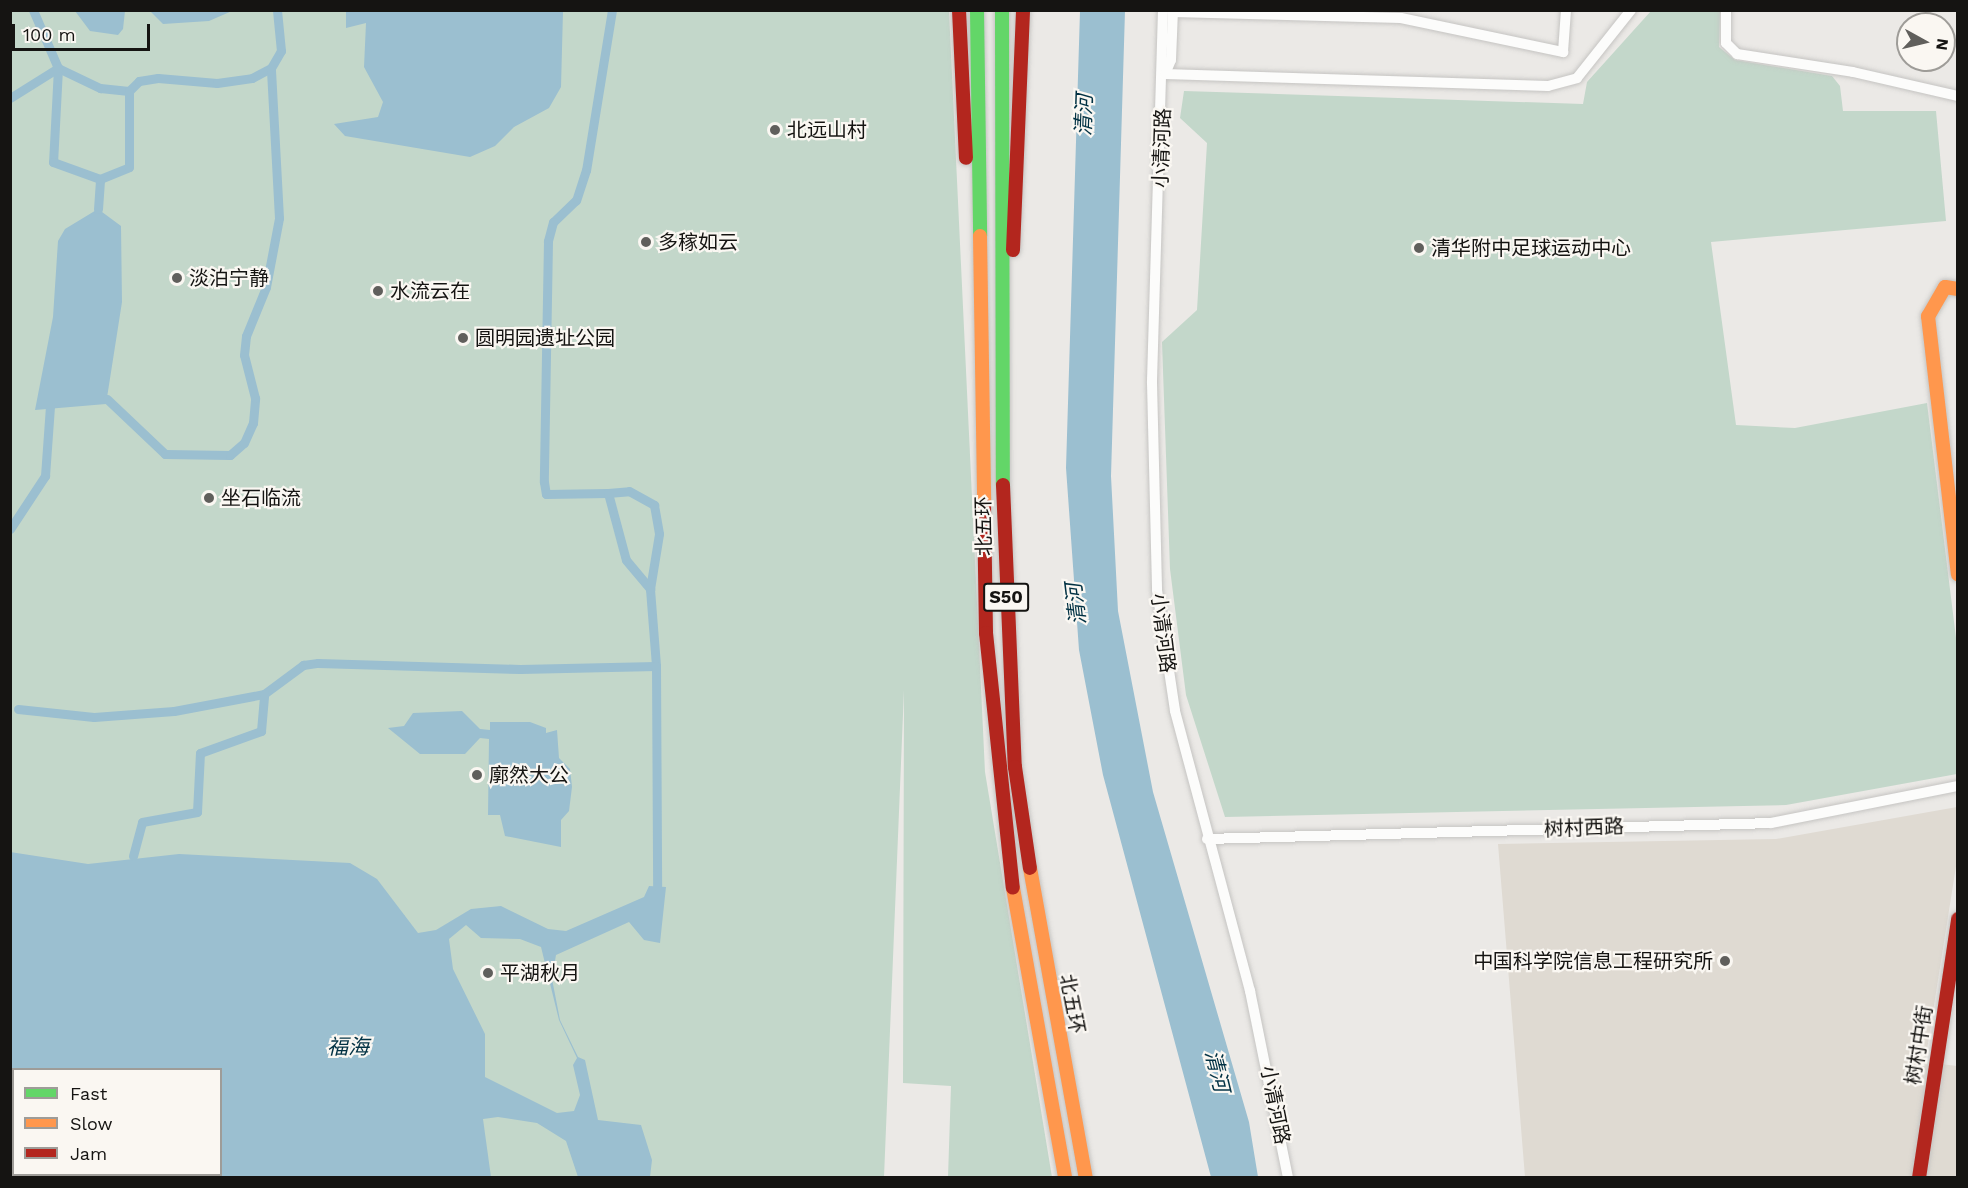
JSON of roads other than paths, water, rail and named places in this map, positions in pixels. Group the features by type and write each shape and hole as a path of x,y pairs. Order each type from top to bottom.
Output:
{"main road":[{"path":"959,10 979,405"},
{"name":"北五环","path":"977,10 979,405 997,768 1022,946 1065,1178"},
{"name":"北五环","path":"1002,10 1002,404 1015,767 1041,943 1086,1178"},
{"path":"1002,112 1007,10"},
{"path":"1002,404 1023,10"},
{"path":"1958,289 1945,287 1928,316 1958,574"},
{"name":"树村中街","path":"1919,1178 1958,919"}],"street":[{"path":"1169,11 1401,18 1563,52 1566,10"},
{"path":"1165,74 1548,86 1577,78 1631,10"},
{"path":"1726,10 1726,43 1737,54 1853,72 1958,96"},
{"name":"小清河路","path":"1169,11 1152,383 1154,531 1164,656 1207,839 1250,991 1288,1178"},
{"name":"树村西路","path":"1207,839 1771,823 1958,786"}],"water":[{"path":"75,11 125,11 123,29 118,35 90,31"},
{"path":"150,11 232,11 209,21 163,24"},
{"path":"346,11 563,11 561,87 549,108 514,127 495,146 470,157 345,136 334,124 378,117 383,102 364,67 366,23 346,28"},
{"name":"清河","path":"1080,11 1125,11 1111,476 1118,611 1153,792 1249,1122 1258,1177 1211,1177 1103,775 1079,650 1066,468"},
{"path":"98,209 121,226 122,302 106,404 35,410 53,317 58,241 65,229"},
{"path":"462,711 480,729 490,730 490,722 530,722 546,728 546,733 557,730 559,758 570,769 572,787 569,811 561,820 561,847 505,836 500,815 488,815 489,739 480,738 465,754 420,754 388,728 404,726 413,713"},
{"name":"福海","path":"10,852 88,864 179,854 350,863 377,879 418,933 436,930 471,909 501,906 548,929 566,931 644,897 649,886 666,887 660,943 644,940 629,922 556,955 552,979 560,1020 578,1057 585,1060 598,1120 641,1125 652,1160 650,1177 578,1177 566,1141 537,1123 498,1117 483,1119 491,1177 142,1177 222,1176 222,1068 12,1068 12,1176 67,1177 11,1177","holes":["466,925 481,938 520,939 541,947 559,1020 577,1058 573,1065 580,1095 574,1111 557,1113 485,1077 485,1034 453,969 449,939"]}],"waterway":[{"path":"33,10 58,68 100,88 129,91 139,81 158,78 217,83 252,78 271,68 281,51 277,10"},
{"path":"612,10 586,170 576,200 553,222 548,241 544,482 546,494 608,493 626,560 650,589 656,666"},
{"path":"58,68 53,162 100,179"},
{"path":"10,98 58,68"},
{"path":"107,399 165,454 230,455 244,443 253,423 255,398 244,355 246,336 266,287 279,218 271,68"},
{"path":"98,209 100,179 129,167 129,91"},
{"path":"10,529 45,476 50,407"},
{"path":"608,493 629,491 654,505 659,534 650,589"},
{"path":"18,709 94,717 174,711 264,694 303,665 318,663 520,669 656,666 657,886"},
{"path":"133,856 142,822 197,812 200,753 261,731 264,694"}],"place":[{"name":"北远山村","path":"775,130"},
{"name":"多稼如云","path":"646,242"},
{"name":"清华附中足球运动中心","path":"1419,248"},
{"name":"淡泊宁静","path":"177,278"},
{"name":"水流云在","path":"378,291"},
{"name":"圆明园遗址公园","path":"463,338"},
{"name":"坐石临流","path":"209,498"},
{"name":"廓然大公","path":"477,775"},
{"name":"中国科学院信息工程研究所","path":"1725,961"},
{"name":"平湖秋月","path":"488,973"}]}
